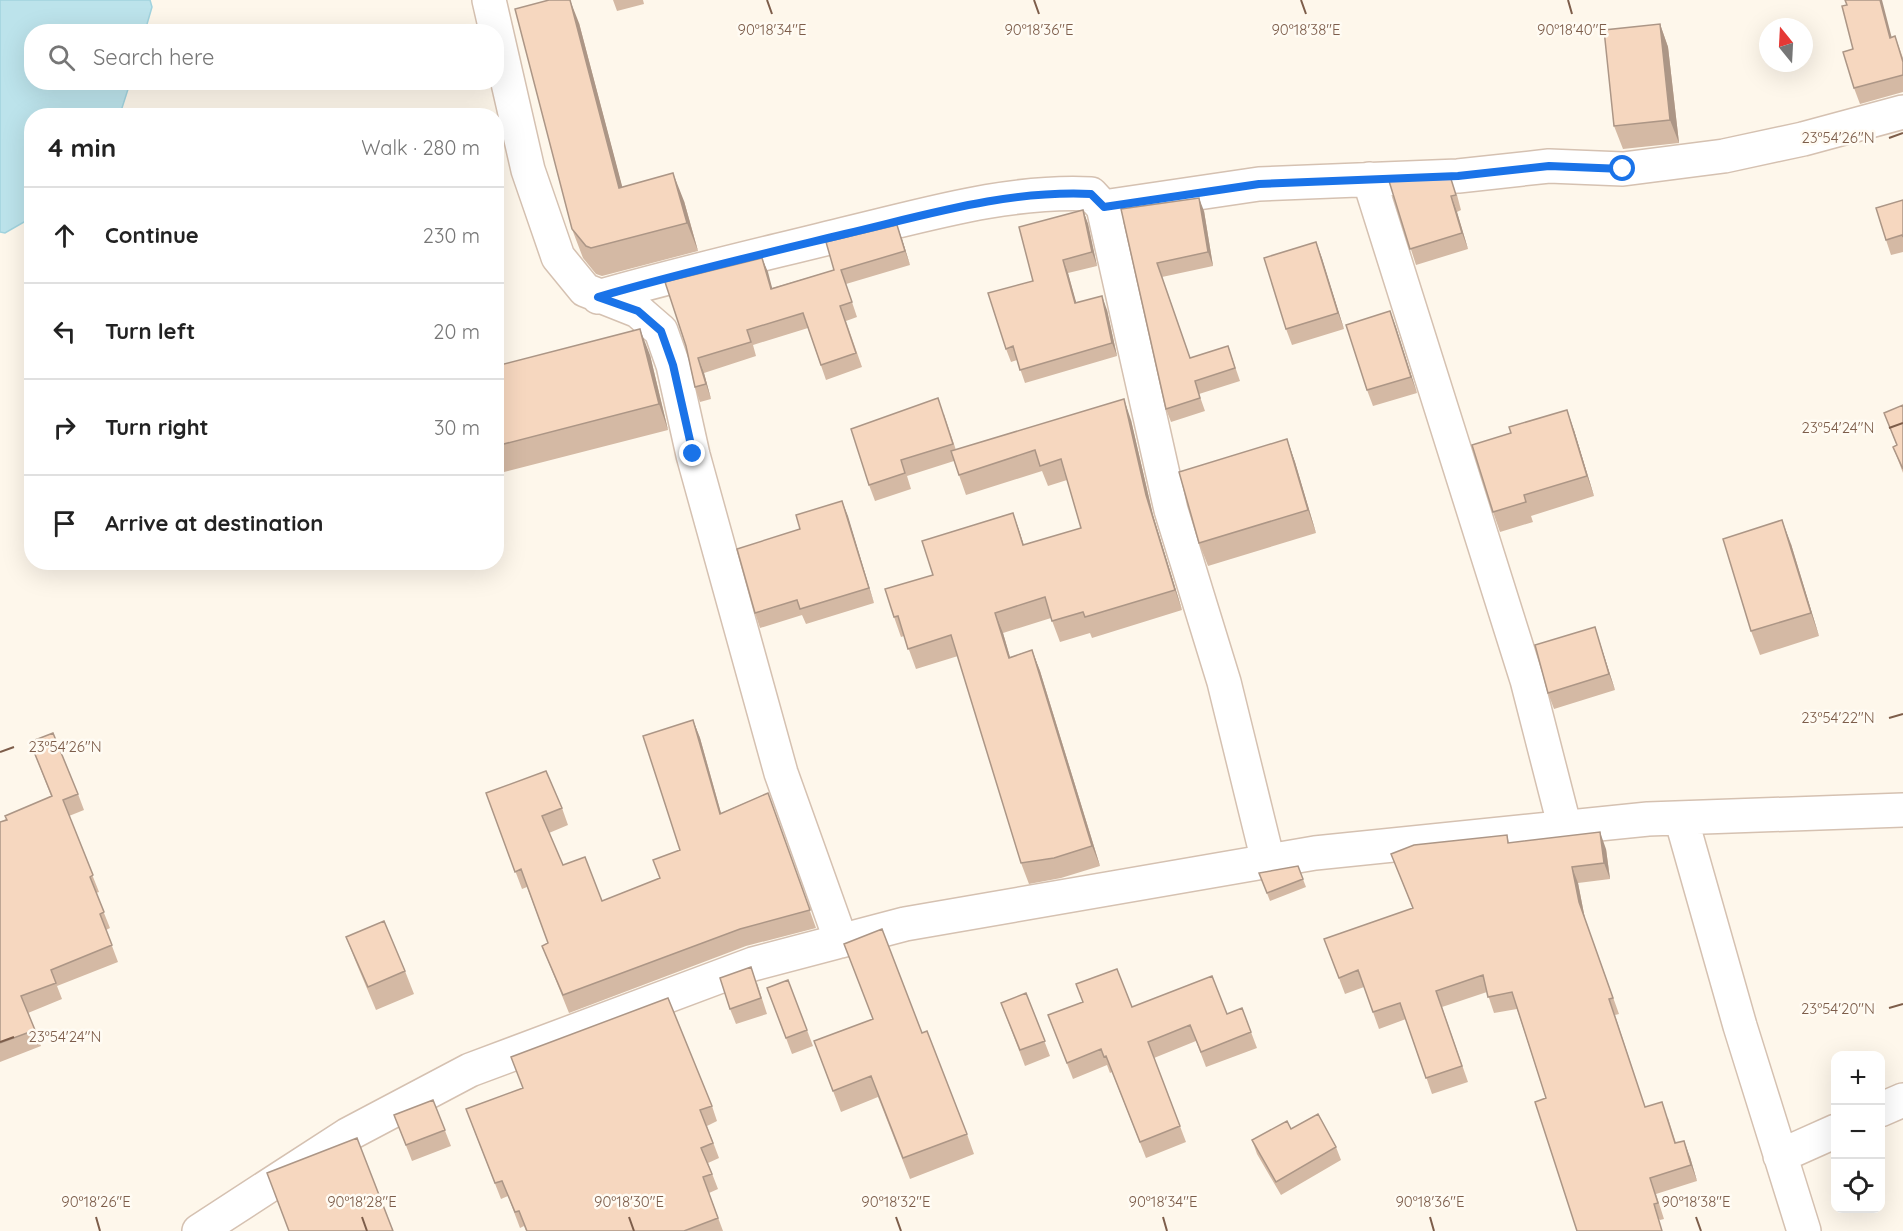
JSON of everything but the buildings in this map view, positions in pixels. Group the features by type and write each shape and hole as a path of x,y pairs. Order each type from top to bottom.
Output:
{"street":[{"path":"489,0 495,24"},
{"path":"504,65 528,170 558,257 585,290 638,311 661,331 673,365 693,454 781,773 841,940"},
{"path":"1104,207 1259,184 1458,176 1549,166 1623,169 1724,156 1803,139 1903,112"},
{"path":"1369,179 1527,680 1565,828"},
{"path":"598,297 728,260 976,203 1051,192 1091,194 1104,207 1171,510 1224,682 1268,861"},
{"path":"198,1231 347,1135 470,1070 753,964 905,924 1315,853 1681,818 1903,810"},
{"path":"1681,818 1804,1231"},
{"path":"1885,1108 1903,1100"},
{"path":"1780,1156 1831,1133"}],"water":[{"path":"0,0 150,0 152,7 147,24 24,24 24,90 128,90 122,108 24,108 24,222 5,233 0,232"}],"route":[{"path":"693,454 673,365 661,331 638,311 598,297 728,260 976,203 1051,192 1091,194 1104,207 1259,184 1458,176 1549,166 1623,169"}]}
